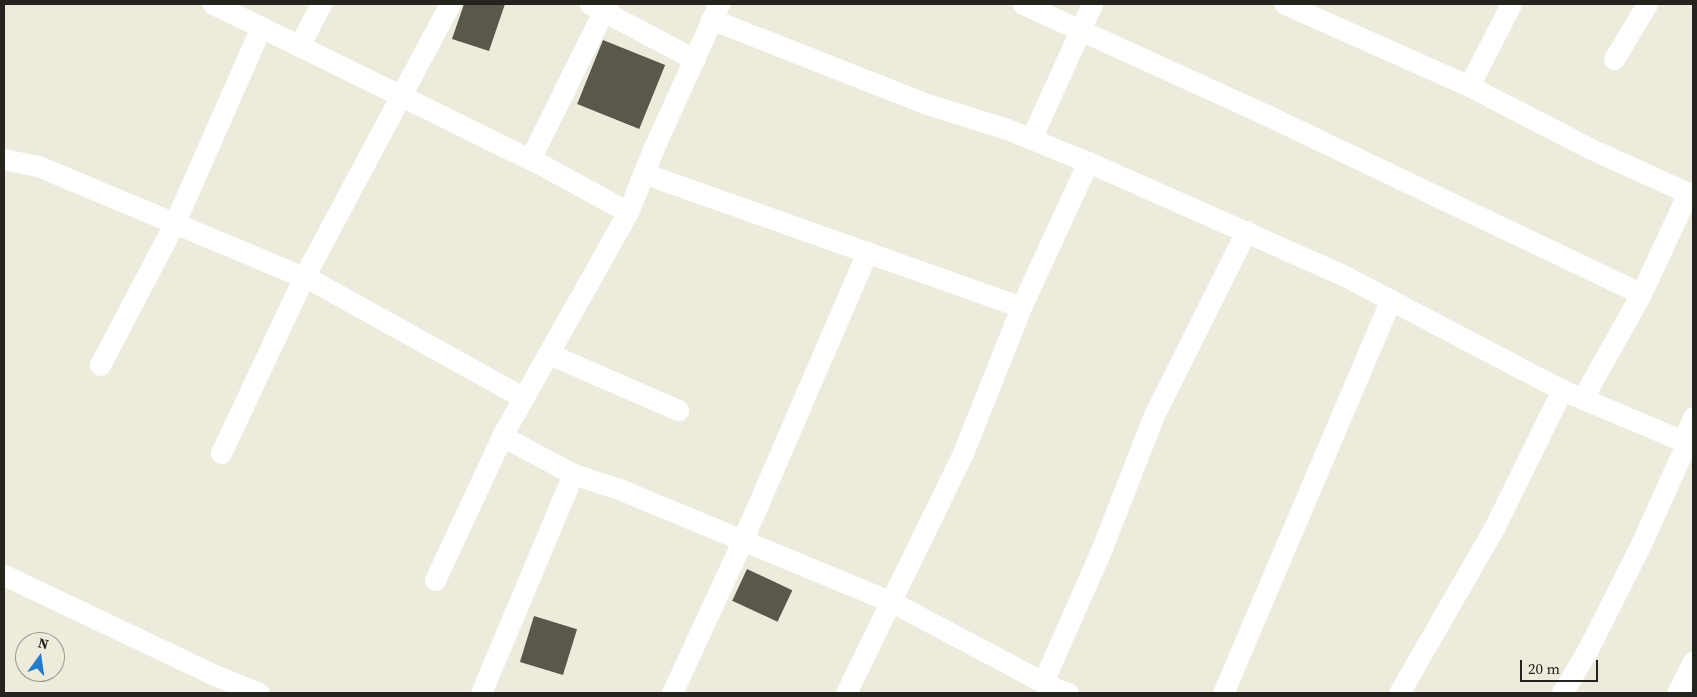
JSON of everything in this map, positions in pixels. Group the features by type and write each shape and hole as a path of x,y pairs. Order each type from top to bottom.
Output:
{"street":[{"path":"213,4 530,159 628,212"},
{"path":"299,46 320,4"},
{"path":"220,453 304,277 399,96 450,4"},
{"path":"1023,4 1081,29 1422,188 1641,294"},
{"path":"1031,139 1092,4"},
{"path":"1284,4 1469,86 1589,148 1692,190 1641,294 1582,398"},
{"path":"1469,86 1511,4"},
{"path":"1614,59 1647,4"},
{"path":"530,159 600,6 694,58"},
{"path":"435,580 502,436 522,398 550,354 628,212 643,173 715,12 924,103 1031,139 1246,231 1343,274 1562,390 1688,443"},
{"path":"100,364 175,222 261,27"},
{"path":"4,159 38,166 304,277 522,398"},
{"path":"846,693 963,453 1021,307 1088,162"},
{"path":"643,173 1021,307"},
{"path":"1044,687 1100,553 1154,415 1246,231"},
{"path":"672,693 743,539 867,252"},
{"path":"1223,693 1391,300"},
{"path":"550,354 678,410"},
{"path":"1399,693 1495,526 1562,390"},
{"path":"1562,693 1587,651 1641,544 1688,443 1693,417"},
{"path":"502,436 572,474 619,489 892,602 1044,687 1068,693"},
{"path":"481,693 572,474"},
{"path":"4,574 208,672 259,693"},
{"path":"1677,693 1693,662"}],"building":[{"path":"464,4 505,4 489,51 452,39"},
{"path":"603,40 665,65 639,129 577,104"},
{"path":"747,569 792,590 778,622 732,601"},
{"path":"534,616 577,629 563,675 520,662"}]}
